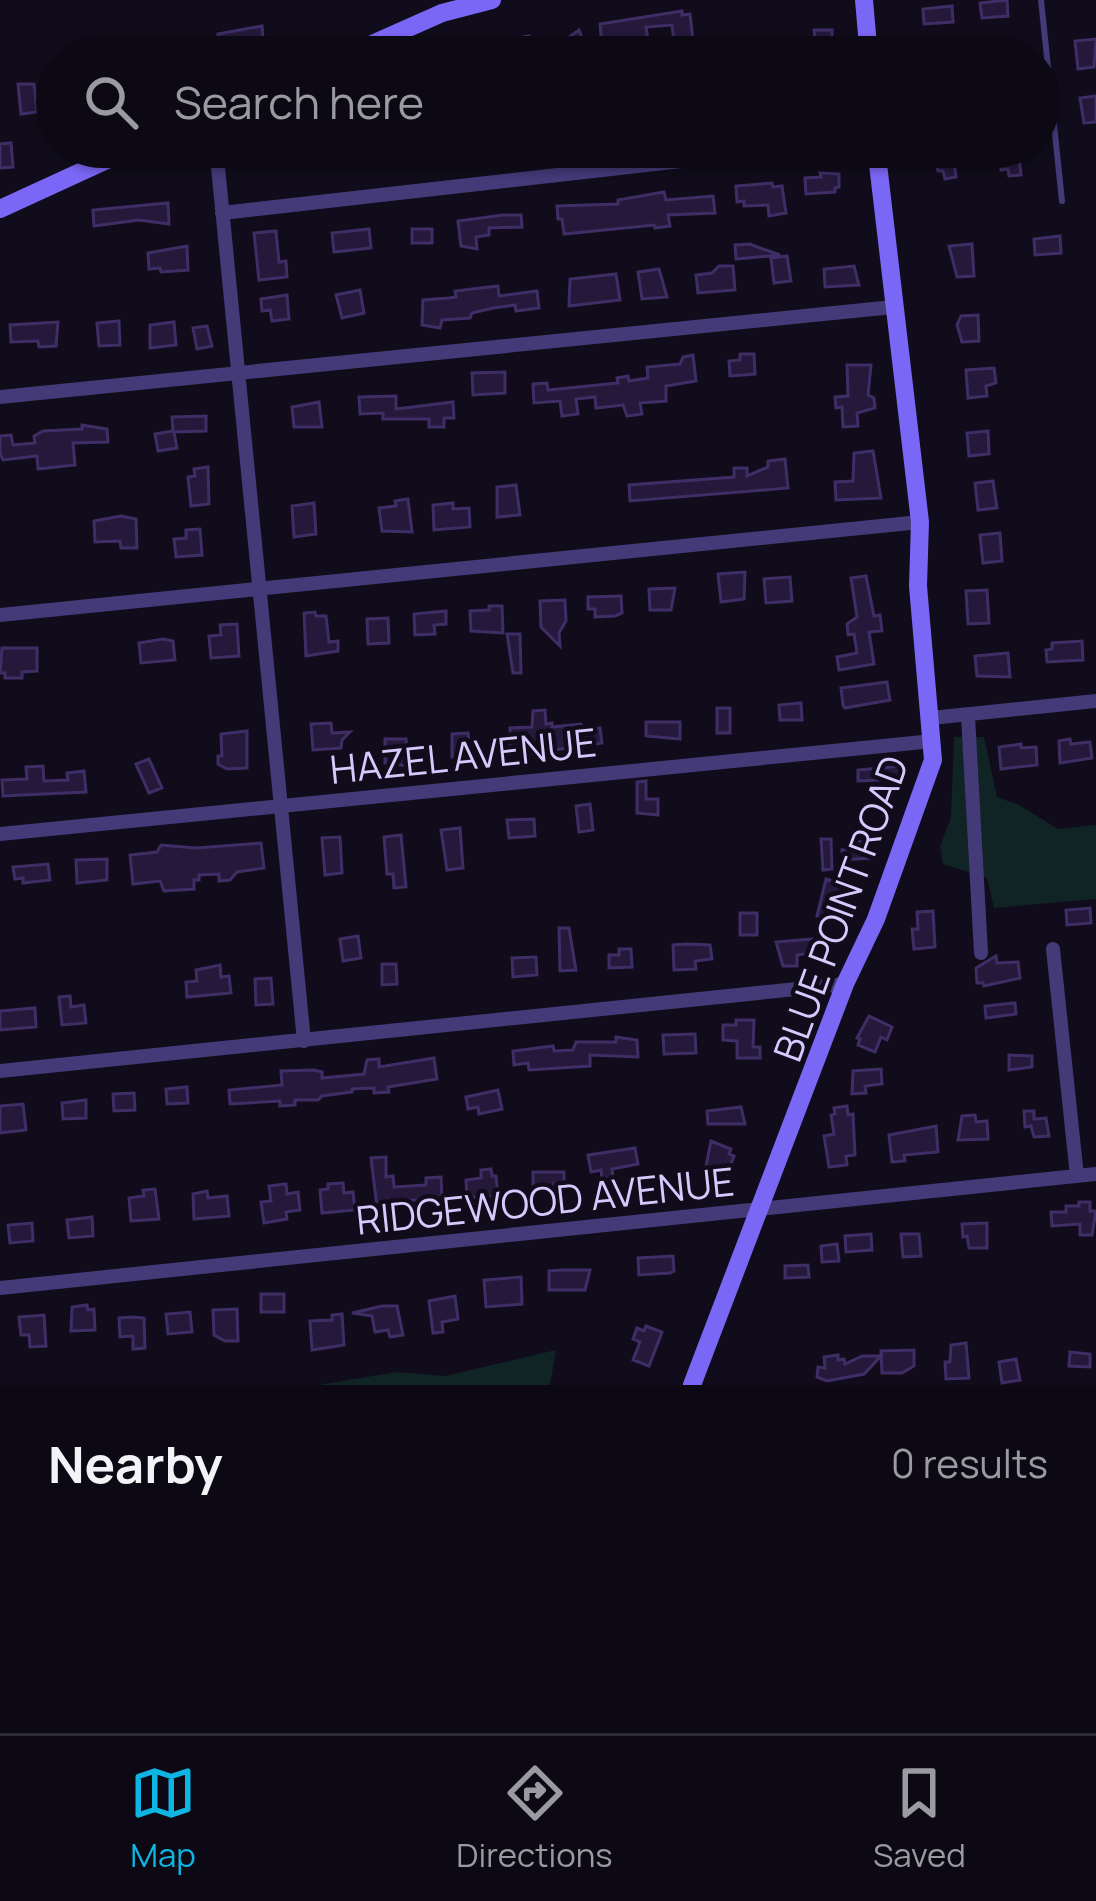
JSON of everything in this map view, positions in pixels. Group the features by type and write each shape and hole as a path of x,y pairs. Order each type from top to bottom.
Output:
{"street":[{"path":"389,36 428,18 492,0"},
{"path":"864,0 867,36"},
{"path":"0,209 89,168"},
{"path":"218,168 304,1041"},
{"path":"222,213 620,168"},
{"name":"BLUE POINT ROAD","path":"692,1385 845,984 876,919 933,760 918,586 920,522 878,168"},
{"path":"0,397 893,307"},
{"path":"0,615 920,522"},
{"path":"931,718 1096,701"},
{"path":"968,716 981,953"},
{"name":"HAZEL AVENUE","path":"0,834 933,741"},
{"path":"1053,949 1077,1176"},
{"path":"0,1071 845,984"},
{"name":"RIDGEWOOD AVENUE","path":"0,1288 1096,1174"}],"lane":[{"path":"1041,0 1045,36"},
{"path":"1059,168 1062,201"}],"green space":[{"path":"954,737 984,737 997,797 1058,829 1096,825 1096,899 994,908 987,878 943,864 940,846 951,818"},
{"path":"556,1350 550,1385 319,1385 397,1372 445,1376"}],"building":[{"path":"1007,0 1008,16 982,18 980,3"},
{"path":"952,6 953,22 924,24 923,9"},
{"path":"682,11 682,15 690,14 693,36 673,36 672,25 646,27 647,36 601,36 600,24"},
{"path":"262,26 263,36 218,36"},
{"path":"814,30 832,30 832,36 815,36"},
{"path":"1096,39 1094,67 1078,69 1075,41"},
{"path":"18,84 34,84 36,112 21,114"},
{"path":"1096,96 1096,122 1084,123 1080,98"},
{"path":"11,143 13,167 0,168 0,144"},
{"path":"955,168 956,177 945,179 943,171 938,171"},
{"path":"1001,168 1020,168 1021,175 1009,176 1008,169"},
{"path":"820,173 839,174 839,187 835,192 806,194 805,178 821,177"},
{"path":"736,186 782,186 786,213 769,216 768,205 737,202"},
{"path":"664,192 666,200 713,196 715,213 668,215 670,226 564,234 562,219 558,219 557,206 618,204 618,200"},
{"path":"168,203 169,224 139,220 94,226 93,210"},
{"path":"521,215 522,227 489,228 489,235 476,237 477,249 461,246 458,221"},
{"path":"369,229 371,248 334,252 332,233"},
{"path":"412,229 432,229 432,243 412,243"},
{"path":"276,231 279,262 286,261 287,277 259,280 254,233"},
{"path":"1060,236 1061,253 1035,255 1034,239"},
{"path":"751,244 780,255 736,259 735,245"},
{"path":"972,244 974,276 957,277 949,246"},
{"path":"187,246 188,270 149,269 148,253"},
{"path":"787,256 791,281 774,283 771,258"},
{"path":"719,266 733,266 735,290 698,293 696,275 712,273"},
{"path":"854,266 859,285 825,287 824,269"},
{"path":"659,269 667,297 642,299 638,272"},
{"path":"616,274 620,300 569,306 570,279"},
{"path":"498,286 499,296 537,291 539,308 493,308 472,313 470,318 442,320 440,328 422,325 423,300"},
{"path":"360,290 364,313 342,318 336,295"},
{"path":"287,295 289,319 272,321 270,310 262,311 261,299"},
{"path":"978,315 979,341 962,342 957,325 961,316"},
{"path":"119,321 120,345 99,346 97,323"},
{"path":"58,322 56,346 11,342 10,325"},
{"path":"174,322 176,345 150,348 150,325"},
{"path":"207,326 212,346 197,349 193,328"},
{"path":"740,354 754,354 755,374 730,376 729,361 740,360"},
{"path":"693,355 696,381 666,386 666,401 640,403 642,414 627,416 623,405 596,408 595,397 576,399 578,414 562,416 560,401 534,403 533,384 547,383 548,390 618,383 617,378 628,376 629,381 648,378 647,367 680,364 683,357"},
{"path":"847,365 871,365 868,395 874,398 875,408 857,413 858,426 843,427 842,407 836,408 835,397 848,396"},
{"path":"994,368 996,383 986,386 987,396 968,398 966,370"},
{"path":"505,372 505,393 473,395 472,373"},
{"path":"396,396 396,409 453,402 454,418 444,418 444,427 429,427 429,419 360,414 359,397"},
{"path":"319,402 322,427 294,427 292,407"},
{"path":"206,416 206,431 174,432 177,448 158,451 155,434 173,431 172,417"},
{"path":"82,425 107,429 108,442 73,443 75,465 38,469 37,456 3,460 0,453 0,436 11,435 13,445 35,443 34,436 43,431 82,429"},
{"path":"988,431 989,454 969,456 967,433"},
{"path":"873,451 881,498 836,500 835,482 853,481 854,453"},
{"path":"785,459 788,488 630,501 629,485 734,477 734,468 747,468 747,476 768,467 768,461"},
{"path":"208,467 209,504 191,506 188,477 195,476 194,469"},
{"path":"993,481 997,508 978,510 975,483"},
{"path":"516,485 520,515 497,517 497,487"},
{"path":"408,499 412,532 382,531 379,508"},
{"path":"314,503 316,534 294,537 292,506"},
{"path":"453,503 453,509 469,508 470,527 434,530 433,505"},
{"path":"121,516 136,519 137,548 121,548 120,541 95,542 94,521"},
{"path":"200,529 202,555 176,557 174,539 186,538 186,530"},
{"path":"1000,533 1002,561 983,563 980,535"},
{"path":"745,572 744,599 721,602 718,574"},
{"path":"866,576 882,631 869,632 874,664 839,670 837,657 857,653 847,624 857,617 851,578"},
{"path":"790,577 792,601 766,603 764,579"},
{"path":"675,588 671,610 650,610 649,589"},
{"path":"987,590 989,623 968,624 966,591"},
{"path":"621,596 622,613 615,616 595,617 595,609 588,609 588,597"},
{"path":"565,600 560,646 541,627 540,601"},
{"path":"489,606 502,606 503,633 471,631 470,611 489,610"},
{"path":"446,611 446,624 434,625 435,634 415,635 414,614"},
{"path":"304,613 326,616 329,642 338,641 338,651 306,656"},
{"path":"388,618 389,643 368,644 367,619"},
{"path":"237,624 239,656 211,658 209,636 221,635 220,625"},
{"path":"507,634 520,634 521,673 513,673"},
{"path":"173,641 175,660 141,663 139,643"},
{"path":"1082,641 1083,660 1047,662 1046,650 1052,649 1052,643"},
{"path":"2,648 37,648 37,671 22,672 22,678 5,678 0,673"},
{"path":"1008,653 1010,677 977,676 975,656"},
{"path":"887,682 890,700 843,705 841,688"},
{"path":"801,703 802,720 780,720 779,705"},
{"path":"717,708 730,708 730,733 717,733"},
{"path":"545,710 546,724 552,727 581,724 585,730 600,728 602,743 510,750 510,728 532,727 533,711"},
{"path":"646,722 680,722 680,739 646,736"},
{"path":"331,723 332,733 350,732 341,748 313,750 311,724"},
{"path":"247,731 247,768 227,769 218,764 221,734"},
{"path":"468,733 470,755 452,757 452,734"},
{"path":"385,739 406,739 408,766 385,763"},
{"path":"1070,739 1071,744 1090,742 1092,758 1060,763 1059,741"},
{"path":"1021,744 1021,748 1036,747 1037,765 1001,769 999,747"},
{"path":"149,759 162,788 149,793 136,764"},
{"path":"43,766 44,781 68,780 67,773 84,771 86,792 3,796 2,780 27,779 26,767"},
{"path":"901,766 902,779 858,781 858,770"},
{"path":"646,781 646,799 658,799 658,815 637,813 637,782"},
{"path":"590,804 593,830 579,832 576,806"},
{"path":"534,819 535,836 509,838 507,820"},
{"path":"460,828 463,868 447,870 441,830"},
{"path":"401,835 406,887 394,888 393,874 387,874 384,837"},
{"path":"340,837 342,873 325,875 322,838"},
{"path":"821,839 831,839 832,869 823,870"},
{"path":"868,841 870,858 843,860 842,850"},
{"path":"261,843 264,868 237,872 230,880 219,881 219,874 199,875 194,889 164,891 160,881 133,884 130,855 157,852 161,845 196,848"},
{"path":"107,859 107,880 77,883 76,860"},
{"path":"48,864 50,880 23,883 23,878 15,879 13,867"},
{"path":"826,879 847,886 840,904 831,900 827,918 817,916"},
{"path":"1090,908 1091,923 1067,925 1066,910"},
{"path":"933,911 935,947 914,949 912,929 918,929 917,912"},
{"path":"740,913 757,913 757,935 740,935"},
{"path":"559,928 569,928 576,970 560,971"},
{"path":"358,936 361,958 343,961 340,939"},
{"path":"812,939 812,953 797,955 797,966 783,966 776,942"},
{"path":"673,945 710,945 712,959 695,961 696,969 674,970"},
{"path":"619,949 631,949 632,967 609,968 609,955 619,955"},
{"path":"996,956 997,963 1018,962 1020,978 984,986 977,983 976,968"},
{"path":"536,957 537,975 513,977 512,958"},
{"path":"382,964 396,964 397,984 382,985"},
{"path":"220,965 221,977 229,976 231,993 187,997 186,982 197,981 196,970"},
{"path":"271,978 273,1004 256,1005 255,979"},
{"path":"70,996 71,1007 84,1005 86,1023 62,1025 59,997"},
{"path":"1015,1003 1016,1014 986,1018 985,1006"},
{"path":"35,1008 36,1027 0,1030 0,1011"},
{"path":"869,1016 892,1027 875,1052 858,1045"},
{"path":"736,1020 754,1020 753,1047 760,1047 760,1058 737,1058 737,1041 723,1040 723,1025 736,1025"},
{"path":"695,1034 696,1053 664,1054 663,1035"},
{"path":"616,1037 637,1040 638,1057 590,1055 590,1066 529,1070 528,1063 514,1065 513,1051 553,1046 554,1051 573,1050 576,1042 616,1042"},
{"path":"1009,1055 1032,1056 1032,1067 1009,1070"},
{"path":"434,1058 437,1079 388,1087 389,1092 352,1089 318,1100 295,1100 295,1105 280,1106 280,1101 230,1104 229,1090 282,1085 281,1071 314,1070 322,1072 322,1078 364,1074 367,1060 379,1059 379,1067"},
{"path":"881,1069 882,1084 852,1094 853,1071"},
{"path":"187,1087 188,1103 167,1104 166,1089"},
{"path":"498,1090 502,1109 479,1114 478,1107 468,1109 466,1097"},
{"path":"134,1093 135,1110 114,1111 113,1094"},
{"path":"86,1100 86,1118 63,1119 62,1103"},
{"path":"23,1104 26,1130 0,1133 0,1106"},
{"path":"847,1106 848,1115 853,1114 855,1155 846,1156 847,1165 829,1167 824,1136 834,1134 834,1108"},
{"path":"741,1107 745,1124 708,1124 707,1111"},
{"path":"1024,1111 1034,1111 1034,1119 1046,1118 1049,1136 1034,1137 1031,1126 1025,1127"},
{"path":"975,1115 976,1122 987,1121 988,1139 958,1140 962,1116"},
{"path":"936,1126 938,1152 904,1155 905,1161 892,1162 889,1135"},
{"path":"711,1141 731,1149 729,1154 734,1156 727,1174 706,1166"},
{"path":"635,1148 638,1164 612,1169 613,1177 602,1179 601,1170 591,1172 588,1155"},
{"path":"386,1157 386,1177 393,1176 394,1187 426,1185 426,1178 441,1177 442,1199 395,1201 395,1205 377,1207 371,1158"},
{"path":"491,1169 498,1196 467,1198 466,1180 481,1178 481,1170"},
{"path":"533,1172 564,1172 564,1183 533,1188"},
{"path":"343,1183 344,1193 353,1192 355,1210 322,1213 320,1190"},
{"path":"286,1184 287,1194 298,1192 300,1210 286,1212 287,1219 264,1223 261,1202 271,1201 269,1186"},
{"path":"155,1189 159,1219 131,1221 129,1198"},
{"path":"207,1191 208,1198 227,1196 229,1216 194,1219 193,1194"},
{"path":"1079,1202 1090,1202 1090,1211 1096,1211 1092,1235 1080,1235 1080,1224 1052,1226 1051,1212 1066,1212 1066,1206 1079,1206"},
{"path":"92,1217 93,1236 69,1238 67,1220"},
{"path":"32,1223 33,1241 10,1243 8,1225"},
{"path":"987,1223 987,1248 969,1248 962,1224"},
{"path":"871,1234 872,1250 846,1252 845,1236"},
{"path":"901,1234 919,1234 921,1256 903,1257"},
{"path":"837,1244 839,1261 822,1262 821,1246"},
{"path":"673,1256 674,1271 639,1275 638,1258"},
{"path":"808,1265 809,1277 785,1278 785,1266"},
{"path":"590,1270 585,1290 549,1290 549,1271"},
{"path":"521,1277 522,1304 486,1307 484,1280"},
{"path":"261,1294 284,1294 284,1312 261,1312"},
{"path":"455,1296 458,1319 442,1322 443,1332 433,1333 429,1301"},
{"path":"87,1305 88,1310 94,1309 95,1330 71,1331 72,1307"},
{"path":"397,1306 403,1335 375,1332 372,1316 352,1313"},
{"path":"237,1309 238,1341 214,1335 213,1310"},
{"path":"190,1312 192,1332 168,1334 166,1314"},
{"path":"342,1314 344,1345 312,1350 310,1321 332,1320 332,1315"},
{"path":"44,1315 46,1346 30,1347 29,1335 21,1335 19,1317"},
{"path":"119,1318 144,1318 145,1348 133,1349 133,1336 120,1337"},
{"path":"646,1326 662,1332 649,1366 633,1360 640,1342 633,1339 637,1328 644,1331"},
{"path":"966,1343 969,1378 946,1379 951,1345"},
{"path":"914,1350 914,1366 902,1373 882,1373 881,1351"},
{"path":"1070,1352 1090,1354 1090,1367 1069,1366"},
{"path":"838,1355 845,1364 862,1356 881,1356 864,1374 827,1381 817,1377 818,1367 825,1368 824,1357"},
{"path":"1016,1359 1020,1380 1002,1383 999,1362"}]}
